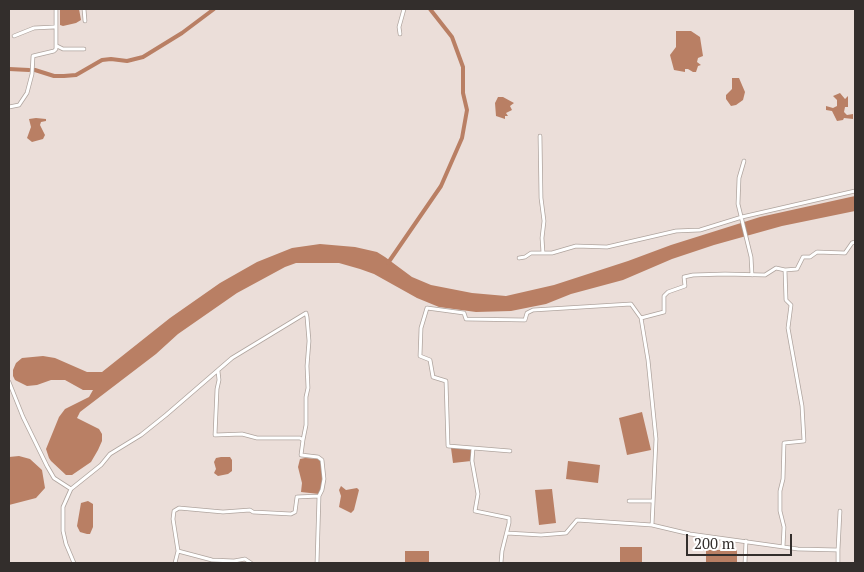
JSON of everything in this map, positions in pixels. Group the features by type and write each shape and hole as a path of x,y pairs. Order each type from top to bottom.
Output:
{"street":[{"path":"9,107 19,105 28,93 33,56 54,51 56,45 54,27 56,9"},
{"path":"84,9 86,21"},
{"path":"400,34 399,27 404,9"},
{"path":"14,36 34,28 54,27"},
{"path":"56,45 62,49 84,49"},
{"path":"540,136 541,198 544,221 543,253"},
{"path":"744,161 739,178 738,204 751,257 752,275"},
{"path":"519,258 531,253 552,253 576,246 607,247 676,231 700,230 855,190"},
{"path":"641,318 664,312 664,296 668,292 685,286 684,278 693,275 765,275 776,268 785,270 798,268 803,257 810,257 817,252 845,253 852,242 855,242"},
{"path":"784,547 780,491 783,479 784,443 804,441 802,406 788,328 791,305 786,300 785,270"},
{"path":"510,451 448,446 446,381 433,377 430,360 420,356 421,328 427,308 464,313 466,319 525,320 527,312 533,310 631,304 641,318 648,360 656,439 652,525"},
{"path":"74,563 63,531 63,507 71,489 101,465 110,454 166,415 232,358 306,313 309,341 308,388 306,397 306,425 301,455 318,457 322,460 324,479 319,496 318,563"},
{"path":"218,371 215,435 242,434 257,438 300,438 303,440"},
{"path":"9,382 23,418 47,466 54,478 71,489"},
{"path":"473,448 472,461 478,494 475,511 509,518 501,563"},
{"path":"175,563 178,550 173,518 174,511 179,508 223,512 250,510 253,512 291,514 295,512 297,497 319,496"},
{"path":"629,501 653,501"},
{"path":"838,563 840,511"},
{"path":"507,533 541,535 566,533 577,520 652,525 690,534 798,549 838,550"},
{"path":"745,563 746,541"},
{"path":"178,550 212,560 245,560 251,563"}],"shaded area":[{"path":"60,9 79,9 81,20 76,23 60,25"},
{"path":"676,31 691,31 700,37 703,56 698,58 697,62 701,65 698,66 696,72 688,69 685,69 685,72 674,70 670,55 676,47"},
{"path":"732,78 739,78 745,92 743,100 731,106 726,99 726,95 732,89"},
{"path":"840,93 845,99 848,96 848,107 845,107 844,112 847,115 853,114 853,119 844,118 837,121 832,111 826,110 826,106 833,108 837,106 837,100 833,96"},
{"path":"498,97 503,97 514,103 510,106 512,110 506,113 508,116 505,116 505,119 496,116 495,103"},
{"path":"29,119 46,119 40,125 45,135 43,139 32,142 27,138 31,127"},
{"path":"855,196 855,211 782,226 714,245 672,259 623,280 571,294 546,304 511,311 476,312 439,307 417,298 374,274 360,269 339,263 296,263 237,293 178,334 156,354 80,412 77,418 99,429 102,434 102,441 91,462 72,475 66,475 51,461 46,449 59,417 65,409 89,397 93,390 83,390 65,380 51,380 27,386 15,380 13,376 16,363 22,358 43,356 55,358 87,372 102,372 170,318 220,283 257,262 292,248 320,244 355,247 377,252 412,277 431,285 472,293 506,296 554,285 760,217"},
{"path":"642,412 651,450 627,455 619,418"},
{"path":"451,448 471,449 471,461 453,463"},
{"path":"19,456 30,459 42,470 45,488 36,498 9,505 9,457"},
{"path":"230,457 232,460 232,471 218,476 214,473 216,469 214,462 216,458"},
{"path":"300,459 319,459 322,466 322,486 319,494 301,492 302,483 298,467"},
{"path":"568,461 600,465 598,483 566,479"},
{"path":"341,486 346,490 357,488 359,490 354,510 351,513 339,507 341,496 339,490"},
{"path":"552,489 556,523 539,525 535,490"},
{"path":"88,501 93,504 93,527 90,534 80,532 77,526 81,503"},
{"path":"620,547 642,547 642,563 620,563"},
{"path":"706,550 737,550 737,563 706,563"},
{"path":"405,551 429,551 429,563 405,563"}],"waterway":[{"path":"35,70 54,76 76,75 102,60 127,61 143,57 182,33 214,9"},
{"path":"388,263 441,186 462,138 467,110 463,93 463,67 452,37 430,9"},
{"path":"9,69 29,70"}]}
